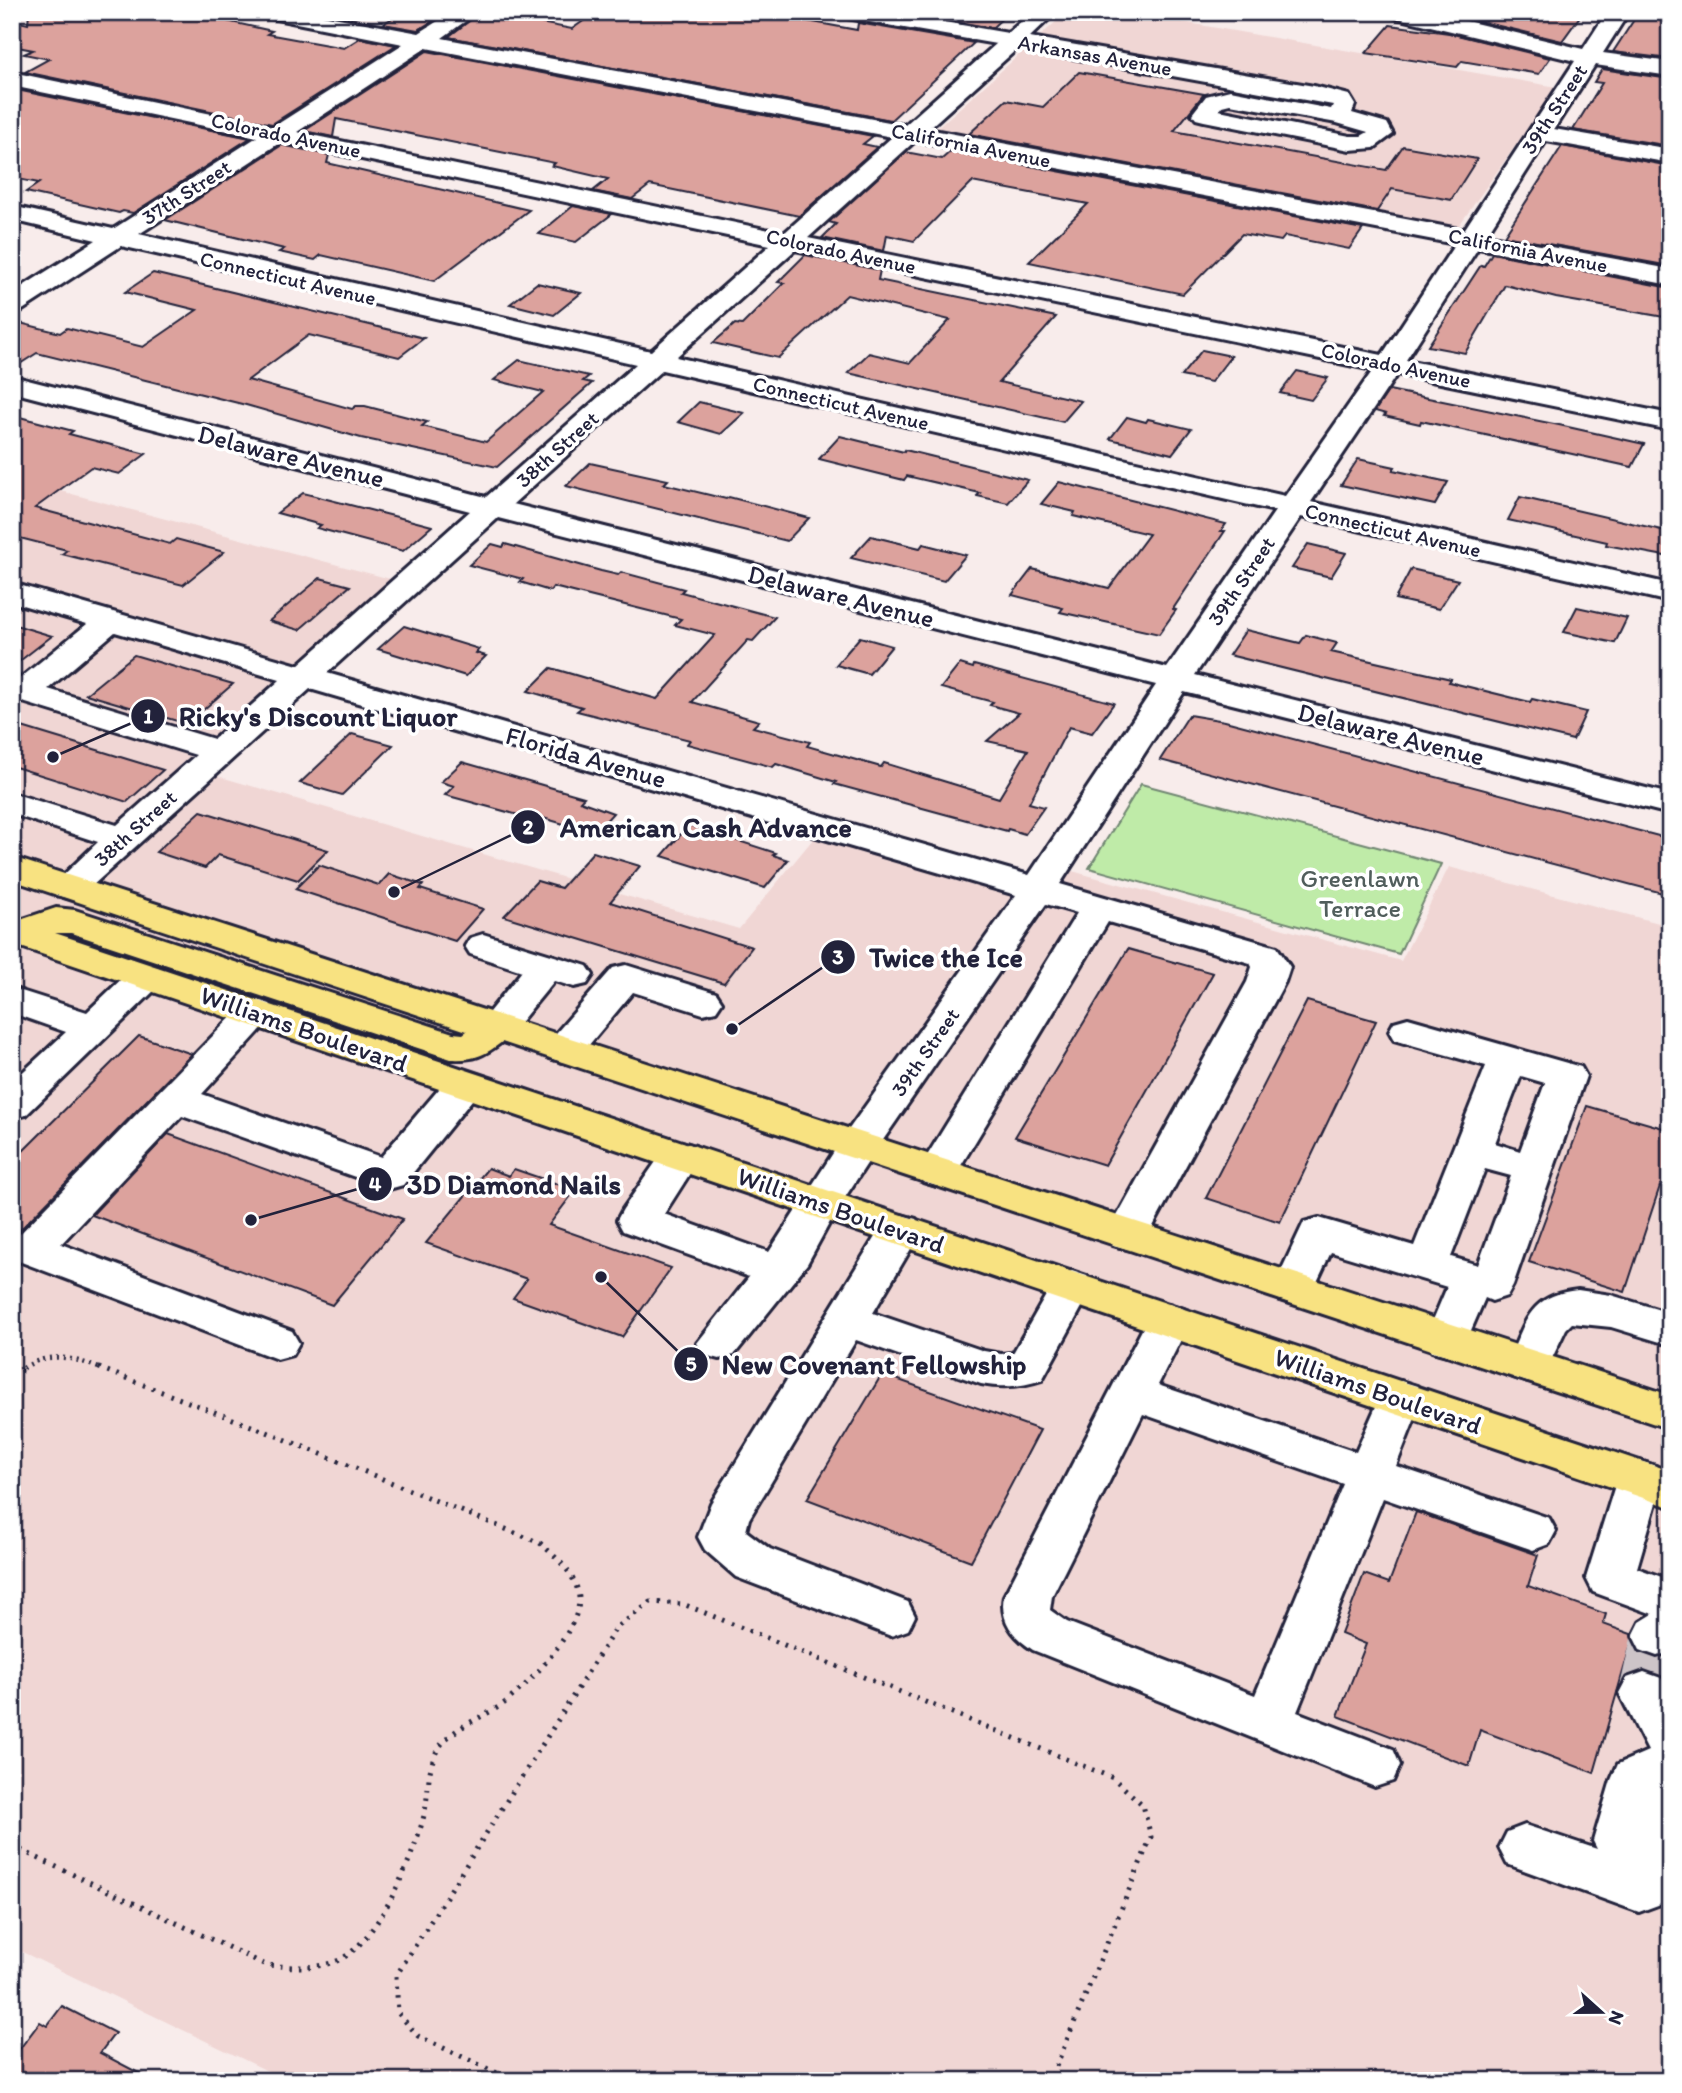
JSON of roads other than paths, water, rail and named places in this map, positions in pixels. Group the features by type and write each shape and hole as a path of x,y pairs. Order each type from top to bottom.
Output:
{"main road":[{"path":"12,868 1670,1412"},
{"path":"14,925 28,898 69,887"},
{"path":"14,925 56,920 75,922 452,1046 471,1047 496,1027"},
{"name":"Williams Boulevard","path":"14,925 146,976 465,1084 1401,1398 1649,1476"}],"street":[{"name":"California Avenue","path":"271,12 1670,277"},
{"name":"37th Street","path":"12,305 467,12"},
{"name":"Arkansas Avenue","path":"847,12 1161,66 1340,109 1379,128 1381,134 1366,143 1350,143 1204,114 1214,101 1230,97 1340,109"},
{"name":"38th Street","path":"69,887 1045,12"},
{"path":"1401,12 1588,57 1670,69"},
{"name":"39th Street","path":"719,1343 792,1253 820,1203 858,1146 1039,888 1175,680 1390,364 1618,12"},
{"name":"Colorado Avenue","path":"12,79 1670,422"},
{"path":"1538,133 1670,156"},
{"name":"Connecticut Avenue","path":"12,213 115,239 1670,593"},
{"name":"Delaware Avenue","path":"12,384 492,508 1670,804"},
{"name":"Florida Avenue","path":"17,605 64,607 1039,888 1264,956 1271,967 1266,982 1128,1234"},
{"path":"110,620 30,687 28,693 220,752"},
{"path":"12,803 123,839"},
{"path":"937,1172 1099,906"},
{"path":"483,946 561,970 496,1027"},
{"path":"12,1105 146,976"},
{"path":"564,1049 626,977 703,1002"},
{"path":"12,1000 94,1028"},
{"path":"257,1013 32,1249 276,1343"},
{"path":"1294,1289 1319,1233 1492,1285 1567,1076 1408,1031"},
{"path":"1427,1265 1508,1059"},
{"path":"175,1098 389,1175 465,1084"},
{"path":"1472,1151 1534,1170"},
{"path":"681,1156 638,1220 777,1271"},
{"path":"891,1616 753,1563 721,1537 727,1516 901,1230"},
{"path":"1447,1339 1471,1279"},
{"path":"846,1320 981,1367 1015,1371 1027,1368 1072,1287"},
{"path":"1528,1365 1554,1313 1567,1305 1583,1305 1670,1329"},
{"path":"1169,1320 1028,1596 1025,1608 1028,1619 1050,1636 1375,1765"},
{"path":"1132,1393 1533,1531"},
{"path":"1268,1723 1401,1398"},
{"path":"1649,1476 1610,1578 1666,1622"},
{"path":"1525,1849 1654,1877 1649,1853 1668,1758 1644,1693"}],"tunnel":[{"path":"1644,1693 1657,1636"}],"place":[{"name":"Ricky's Discount Liquor","path":"53,757"},
{"name":"American Cash Advance","path":"394,892"},
{"name":"Twice the Ice","path":"732,1029"},
{"name":"3D Diamond Nails","path":"251,1220"},
{"name":"New Covenant Fellowship","path":"601,1277"}],"park label":[{"name":"Greenlawn Terrace","path":"1360,893"}]}
